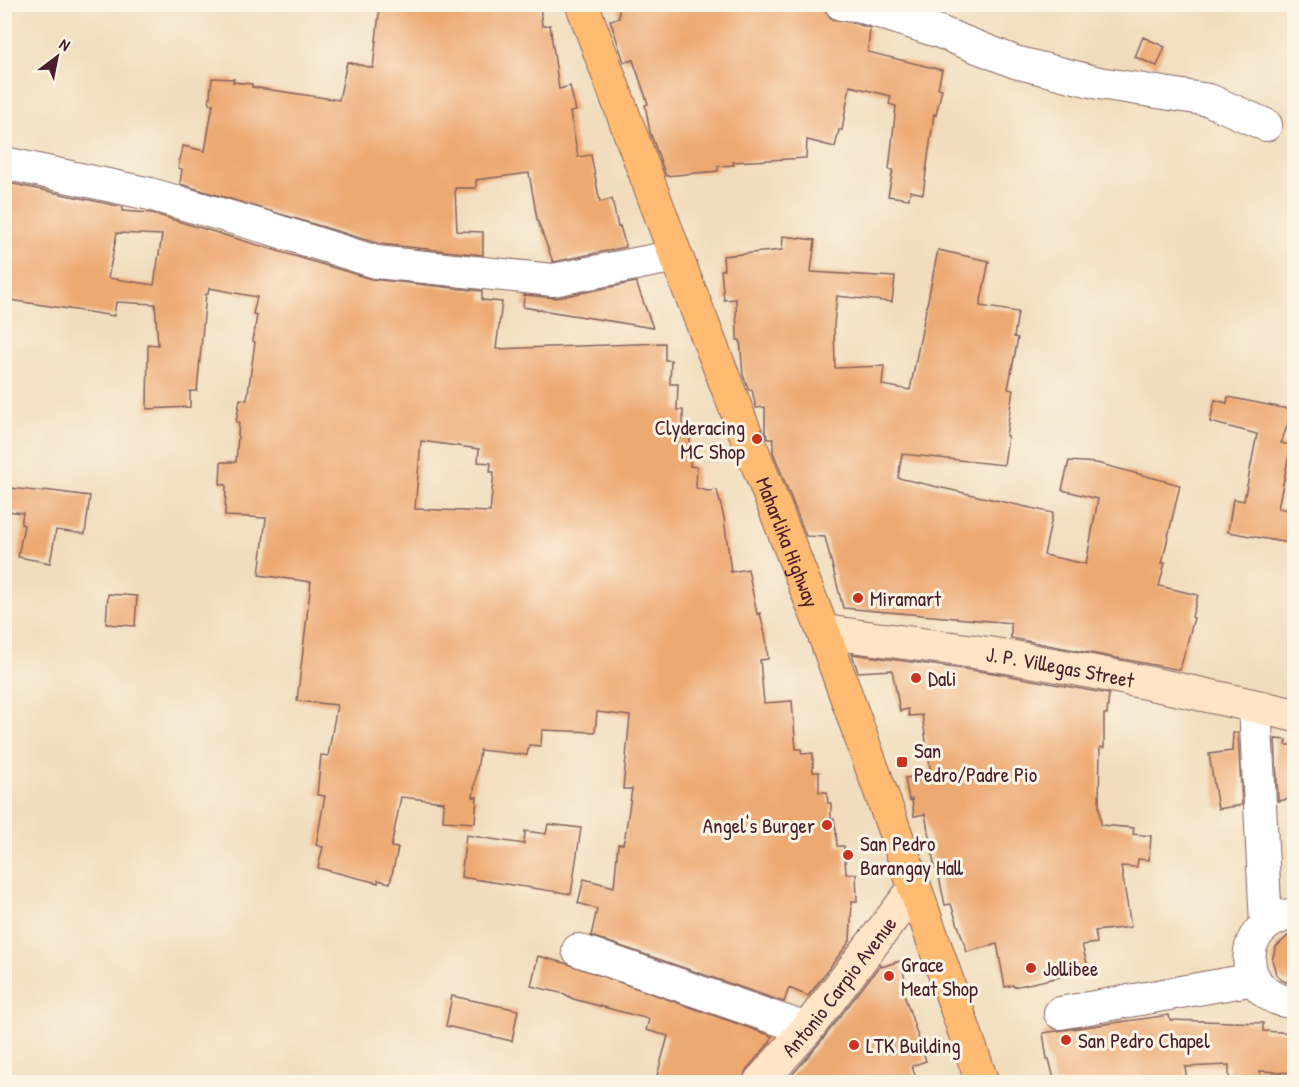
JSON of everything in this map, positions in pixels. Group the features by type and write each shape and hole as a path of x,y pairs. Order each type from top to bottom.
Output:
{"highway":[{"name":"Maharlika Highway","path":"582,4 676,256 823,631 982,1083"}],"street":[{"path":"841,4 867,8 1015,62 1099,83 1209,100 1266,125"},
{"path":"4,163 150,194 376,262 553,280 676,256"},
{"name":"J. P. Villegas Street","path":"823,631 1023,659 1294,716"},
{"path":"1255,706 1280,919 1256,935 1250,949 1250,965 1255,979 1264,991 1277,999 1294,1002"},
{"name":"Antonio Carpio Avenue","path":"760,1083 807,1029 915,888"},
{"path":"578,950 807,1029"},
{"path":"1060,1013 1255,979"}],"building":[{"path":"380,4 486,4 486,7 517,5 518,8 540,5 542,26 550,25 559,89 570,86 576,111 570,112 578,157 591,155 600,202 612,199 618,227 620,226 626,247 553,262 537,219 529,173 476,180 476,188 455,188 457,231 483,232 483,255 380,244 180,184 182,169 178,168 183,146 205,151 213,104 209,104 212,78 234,79 233,82 252,84 252,87 339,100 347,62 373,68"},
{"path":"730,4 752,9 753,6 824,9 832,19 870,28 868,52 942,70 938,88 942,89 936,115 934,114 923,194 910,191 909,199 888,196 893,170 889,170 896,106 889,104 891,96 850,86 842,130 839,130 835,147 807,140 806,158 733,162 734,165 718,166 718,171 666,176 650,132 645,105 648,104 633,60 624,62 610,20 619,18 619,5"},
{"path":"1143,37 1165,47 1157,66 1135,57"},
{"path":"4,182 123,207 122,211 151,213 371,279 482,291 482,300 502,302 496,349 665,343 665,360 671,360 670,384 678,384 677,410 683,410 683,437 690,438 690,466 697,467 696,488 708,491 717,490 724,518 731,572 748,569 757,614 760,613 766,638 768,659 760,660 764,703 792,701 796,749 801,749 802,754 813,753 813,772 819,772 819,792 827,792 828,803 831,803 831,819 834,819 837,846 844,846 846,874 856,874 857,901 852,901 850,941 808,996 789,988 784,1002 591,936 597,909 578,903 584,879 614,887 618,844 623,844 632,789 623,789 630,716 597,712 595,732 542,730 541,746 529,745 527,755 480,750 473,797 477,797 475,823 443,821 444,802 401,797 391,847 398,848 390,883 378,880 378,883 318,868 323,847 316,845 325,796 317,795 321,755 328,756 337,705 297,701 311,582 259,575 266,518 225,516 226,485 220,484 221,462 236,462 239,422 236,422 240,399 247,400 255,342 253,341 257,315 253,314 257,297 209,288 206,294 197,391 190,391 190,407 147,409 148,344 158,345 155,304 116,302 114,316 4,299","holes":["117,233 162,235 154,285 108,278","421,441 479,449 478,462 491,463 490,472 494,472 490,512 415,509"]},
{"path":"783,236 815,240 811,272 895,277 892,302 837,296 834,324 835,368 884,366 882,385 910,390 938,250 989,261 980,306 1018,312 1014,337 1018,338 1008,389 1013,390 1004,465 902,454 898,478 1053,513 1044,555 1086,564 1098,499 1062,490 1069,461 1097,463 1180,485 1159,586 1198,595 1180,670 1011,638 1011,623 843,608 825,537 806,536 773,452 773,439 768,439 765,432 765,407 756,408 752,390 749,390 743,375 740,340 737,340 736,299 724,300 721,270 724,270 723,256 782,250"},
{"path":"636,282 653,328 523,307 524,295 556,298"},
{"path":"1228,397 1293,410 1281,443 1291,445 1278,508 1294,511 1294,544 1228,532 1233,499 1244,501 1257,434 1210,422 1215,400 1227,403"},
{"path":"10,488 90,496 85,534 56,530 50,563 18,557 24,525 21,524 23,513 7,511"},
{"path":"108,594 137,596 135,626 106,624"},
{"path":"852,654 994,673 1109,694 1107,714 1104,714 1104,748 1100,747 1101,825 1134,828 1133,834 1151,836 1149,860 1138,859 1137,867 1121,866 1131,927 1095,931 1097,943 1082,945 1089,971 1005,987 997,944 967,952 951,904 945,905 937,868 935,869 925,814 914,816 912,799 909,800 905,778 931,774 922,715 909,716 908,709 900,711 892,670 858,672"},
{"path":"1233,733 1238,733 1242,805 1218,809 1209,754 1232,751"},
{"path":"1275,739 1287,740 1286,745 1294,745 1294,798 1278,801"},
{"path":"548,824 581,828 571,894 461,877 466,835 524,844 525,831 546,834"},
{"path":"1294,933 1294,984 1283,981 1276,974 1272,960 1276,947"},
{"path":"538,956 568,964 772,1036 770,1042 746,1070 742,1083 655,1083 668,1036 646,1030 649,1019 531,986"},
{"name":"LTK Building","path":"900,961 907,986 902,988 926,1061 912,1066 916,1079 873,1083 785,1083 822,1040 880,965 881,967"},
{"path":"452,996 518,1010 512,1041 446,1026"},
{"path":"1169,1015 1170,1020 1263,1023 1263,1031 1294,1033 1294,1073 1260,1071 1260,1083 1229,1083 1229,1065 1185,1067 1187,1080 1170,1083 1055,1083 1049,1059 1047,1059 1043,1033"}],"place":[{"name":"Clyderacing MC Shop","path":"757,439"},
{"name":"Miramart","path":"858,598"},
{"name":"Dali","path":"916,678"},
{"name":"San Pedro/Padre Pio","path":"902,762"},
{"name":"Angel's Burger","path":"827,825"},
{"name":"San Pedro Barangay Hall","path":"848,855"},
{"name":"Jollibee","path":"1031,968"},
{"name":"Grace Meat Shop","path":"889,976"},
{"name":"San Pedro Chapel","path":"1066,1040"},
{"name":"LTK Building","path":"854,1045"}]}
